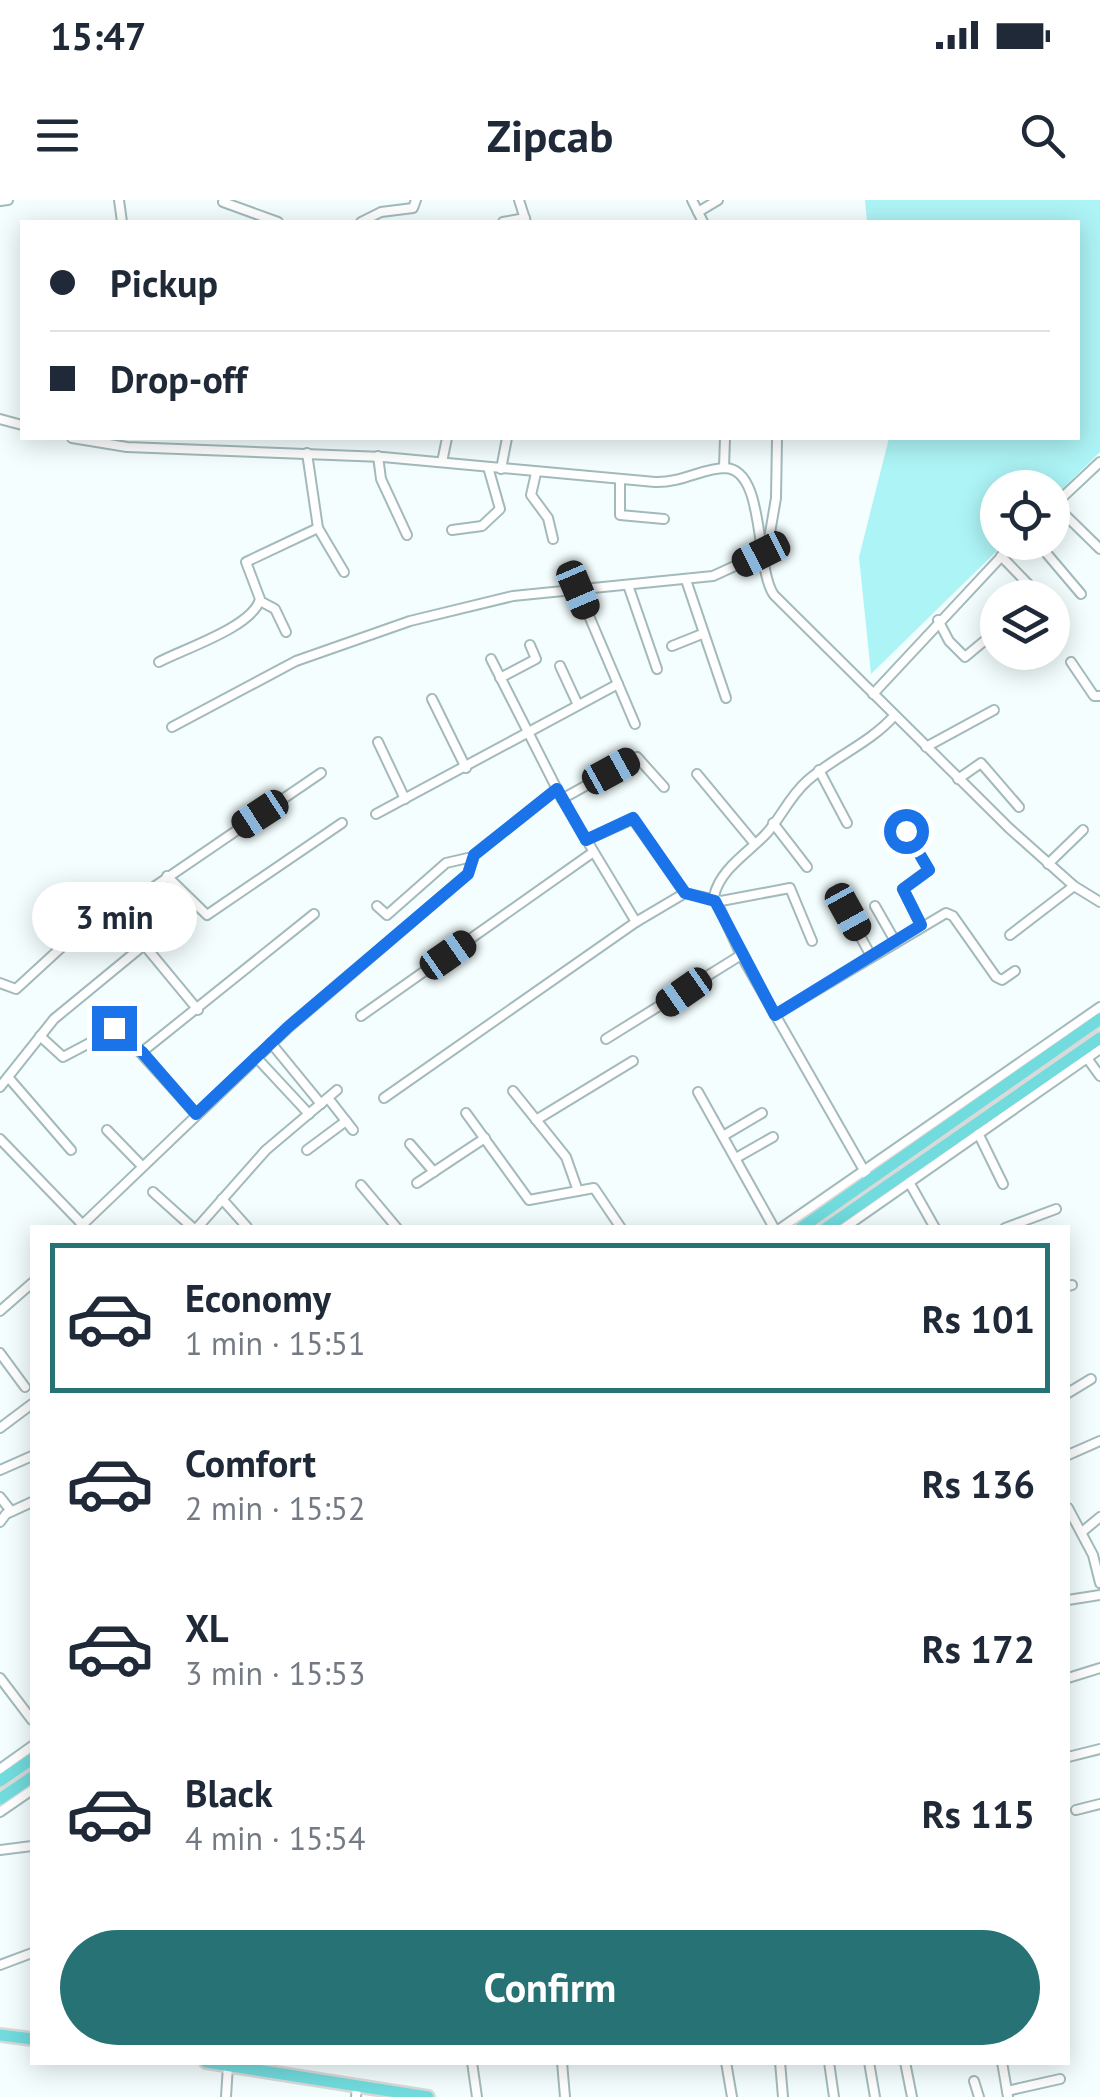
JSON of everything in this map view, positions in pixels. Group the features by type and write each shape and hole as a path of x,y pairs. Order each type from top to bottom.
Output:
{"highway":[{"path":"806,1224 867,1174 1081,1026 1100,1020"},
{"path":"848,1223 1100,1038"},
{"path":"0,1781 30,1759"},
{"path":"0,1800 30,1778"},
{"path":"0,2035 30,2040"},
{"path":"228,2065 278,2068 356,2092 428,2097"}],"street":[{"path":"0,201 8,200"},
{"path":"519,200 525,220"},
{"path":"692,200 702,220"},
{"path":"698,212 718,200"},
{"path":"223,202 272,220"},
{"path":"364,220 414,204"},
{"path":"382,212 383,220"},
{"path":"100,440 198,450 378,456 620,480 680,482 724,468 740,474 749,486 771,592 1048,864 1100,902"},
{"path":"198,440 198,450"},
{"path":"246,440 246,451"},
{"path":"442,462 447,440"},
{"path":"501,469 508,440"},
{"path":"724,468 725,440"},
{"path":"764,568 776,498 777,440"},
{"path":"307,454 318,528 344,572"},
{"path":"378,456 381,479 407,535"},
{"path":"1070,491 1100,462"},
{"path":"452,530 482,526 500,509 488,467"},
{"path":"536,473 531,495 548,518 554,539"},
{"path":"620,480 620,514 664,519"},
{"path":"1070,521 1100,550"},
{"path":"286,632 275,609 260,601 246,562 318,528"},
{"path":"172,727 296,660 410,621 488,601 724,573 761,554"},
{"path":"873,694 996,560"},
{"path":"1004,560 1024,580"},
{"path":"1052,560 1081,594"},
{"path":"686,580 726,698"},
{"path":"628,585 657,668"},
{"path":"578,590 636,724"},
{"path":"158,662 224,632 256,609 260,601"},
{"path":"938,620 949,641 964,656 980,644"},
{"path":"672,646 702,634"},
{"path":"500,678 536,659 530,644"},
{"path":"491,659 592,853 636,922"},
{"path":"1071,662 1094,696 1100,696"},
{"path":"560,666 578,705"},
{"path":"376,814 618,684"},
{"path":"432,699 466,768"},
{"path":"926,748 994,710"},
{"path":"783,1225 867,1174 741,956 715,901 722,877 773,824 786,800 819,770 876,734 894,716"},
{"path":"378,742 406,799"},
{"path":"562,798 637,756 664,787"},
{"path":"958,779 982,763 1019,807"},
{"path":"819,770 846,823"},
{"path":"0,983 16,989 78,932 117,912 321,773"},
{"path":"697,774 756,844"},
{"path":"377,906 388,915 446,863 472,857 557,789"},
{"path":"896,814 929,870 903,889 921,925"},
{"path":"586,840 633,818 685,893 715,901 790,888 812,941"},
{"path":"167,876 208,914 342,823"},
{"path":"773,824 807,866"},
{"path":"1048,864 1083,830"},
{"path":"361,1016 592,853"},
{"path":"81,1225 271,1043 468,874 472,857"},
{"path":"1010,935 1074,886"},
{"path":"384,1098 636,922 685,893"},
{"path":"876,906 895,941"},
{"path":"117,912 198,1010"},
{"path":"848,912 871,956"},
{"path":"142,1052 314,914"},
{"path":"775,1015 921,925 950,914 996,978 1002,980 1015,971"},
{"path":"0,1087 60,1013 144,945"},
{"path":"606,1039 741,956"},
{"path":"1081,1026 1100,1006"},
{"path":"40,1036 64,1056 116,1028 196,1114"},
{"path":"271,1043 353,1130"},
{"path":"848,1223 1100,1049"},
{"path":"256,1057 309,1114"},
{"path":"1087,1058 1100,1076"},
{"path":"536,1120 633,1060"},
{"path":"8,1078 71,1150"},
{"path":"197,1225 266,1150 337,1090"},
{"path":"513,1091 566,1157 578,1191"},
{"path":"698,1092 776,1225"},
{"path":"466,1113 529,1200 597,1190 619,1225"},
{"path":"723,1136 762,1113"},
{"path":"308,1150 346,1121"},
{"path":"107,1130 141,1166"},
{"path":"978,1133 1003,1184"},
{"path":"736,1158 773,1136"},
{"path":"417,1183 485,1138"},
{"path":"0,1139 79,1225"},
{"path":"410,1144 434,1172"},
{"path":"908,1182 933,1225"},
{"path":"361,1185 394,1225"},
{"path":"153,1192 191,1225"},
{"path":"222,1199 246,1225"},
{"path":"1014,1225 1056,1210"},
{"path":"0,1311 30,1285"},
{"path":"0,1354 25,1386"},
{"path":"1070,1391 1091,1378"},
{"path":"0,1428 30,1406"},
{"path":"1070,1454 1100,1441"},
{"path":"0,1470 30,1457"},
{"path":"0,1497 11,1512"},
{"path":"0,1522 30,1503"},
{"path":"1070,1511 1082,1532 1100,1583"},
{"path":"1082,1532 1100,1517"},
{"path":"1070,1600 1100,1594"},
{"path":"1070,1677 1100,1668"},
{"path":"0,1678 30,1717"},
{"path":"0,1769 30,1747"},
{"path":"1070,1757 1100,1749"},
{"path":"0,1812 30,1791"},
{"path":"1076,1810 1100,1804"},
{"path":"0,1850 30,1846"},
{"path":"0,1965 30,1954"},
{"path":"226,2097 228,2065"},
{"path":"473,2065 478,2097"},
{"path":"562,2065 564,2097"},
{"path":"727,2065 732,2097"},
{"path":"780,2065 783,2097"},
{"path":"829,2065 834,2097"},
{"path":"870,2065 875,2097"},
{"path":"906,2065 912,2097"},
{"path":"1002,2065 1007,2094 1060,2079"},
{"path":"974,2081 979,2097"}],"shaded area":[{"path":"865,200 1100,200 1100,452 1070,481 1070,470 980,470 980,560 988,560 871,674 859,557 888,440 1080,440 1080,220 867,220"}],"route":[{"path":"114,1028 142,1052 196,1114 288,1027 468,874 474,855 557,789 586,840 633,818 685,893 715,901 775,1015 921,925 903,889 929,870 906,831"}]}
